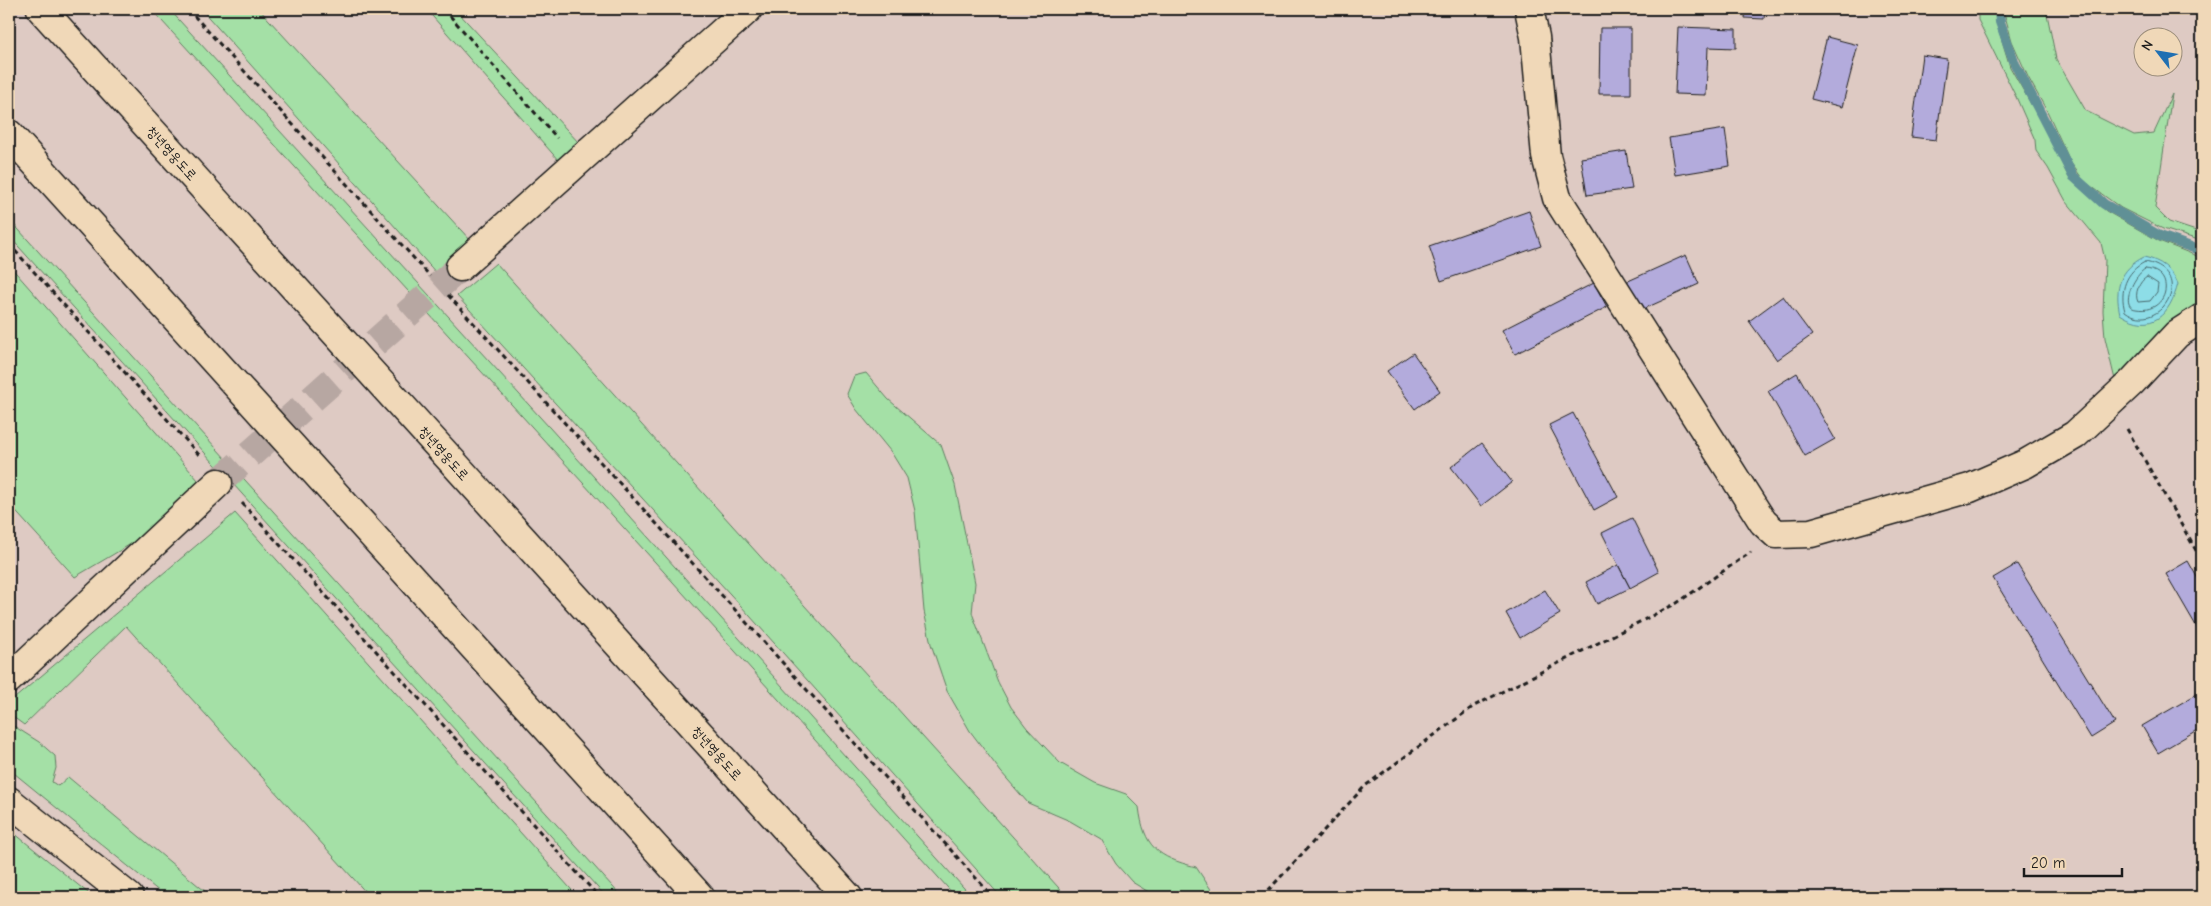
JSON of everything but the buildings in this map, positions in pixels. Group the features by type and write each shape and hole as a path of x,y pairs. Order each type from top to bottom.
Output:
{"main road":[{"name":"청년영웅도로","path":"41,9 848,897"},
{"path":"460,267 748,9"},
{"path":"1529,9 1534,36 1546,156 1557,198 1762,522 1776,534 1810,533 1970,488 2025,464 2075,435 2177,334 2202,318"},
{"path":"9,134 700,897"},
{"path":"9,679 212,473"},
{"path":"9,801 129,897"}],"path":[{"path":"188,9 436,283"},
{"path":"444,9 578,162"},
{"path":"9,244 212,473"},
{"path":"443,290 993,897"},
{"path":"2111,401 2202,561"},
{"path":"239,500 598,897"},
{"path":"1262,897 1365,786 1474,706 1677,603 1776,534"}],"green space":[{"path":"151,9 169,9 972,897 956,897 655,562"},
{"path":"201,9 259,9 471,241 438,275"},
{"path":"426,9 455,9 580,144 559,161"},
{"path":"1978,9 1995,9 1999,31 2010,67 2044,127 2069,178 2106,211 2159,241 2202,258 2202,308 2116,384 2105,338 2103,311 2105,260 2101,243 2066,201 2048,168 2036,151 2035,140 2017,99 1978,20"},
{"path":"2003,9 2046,9 2056,59 2086,111 2134,135 2154,133 2172,94 2155,208 2169,222 2202,233 2202,241 2163,229 2121,208 2084,181 2071,163 2048,113 2028,77 2012,41"},
{"path":"9,219 622,897 606,897 9,236"},
{"path":"496,263 1067,897 1001,897 741,606 457,296"},
{"path":"9,265 206,489 168,522 75,577 9,504"},
{"path":"866,373 888,399 941,445 955,485 975,583 972,613 998,682 1011,707 1027,728 1060,763 1095,783 1126,794 1139,807 1145,832 1155,848 1171,859 1196,867 1216,897 1157,897 1132,882 1116,864 1101,839 1070,821 1028,803 1001,772 970,731 947,691 931,644 924,611 915,511 907,478 891,452 856,409 847,394 854,376"},
{"path":"235,513 578,897 370,897 126,626 24,725 9,714 9,703"},
{"path":"9,723 39,742 55,756 56,768 52,782 58,786 68,777 212,897 166,897 9,769"},
{"path":"9,829 93,897 9,897"}],"water":[{"path":"2144,257 2165,266 2178,284 2175,295 2165,312 2150,322 2131,320 2120,314 2118,305 2119,288 2124,273 2129,267"}],"waterway":[{"path":"1999,9 2000,22 2015,64 2073,176 2104,204 2160,236 2202,251"}],"tunnel":[{"path":"218,483 460,267"}]}
